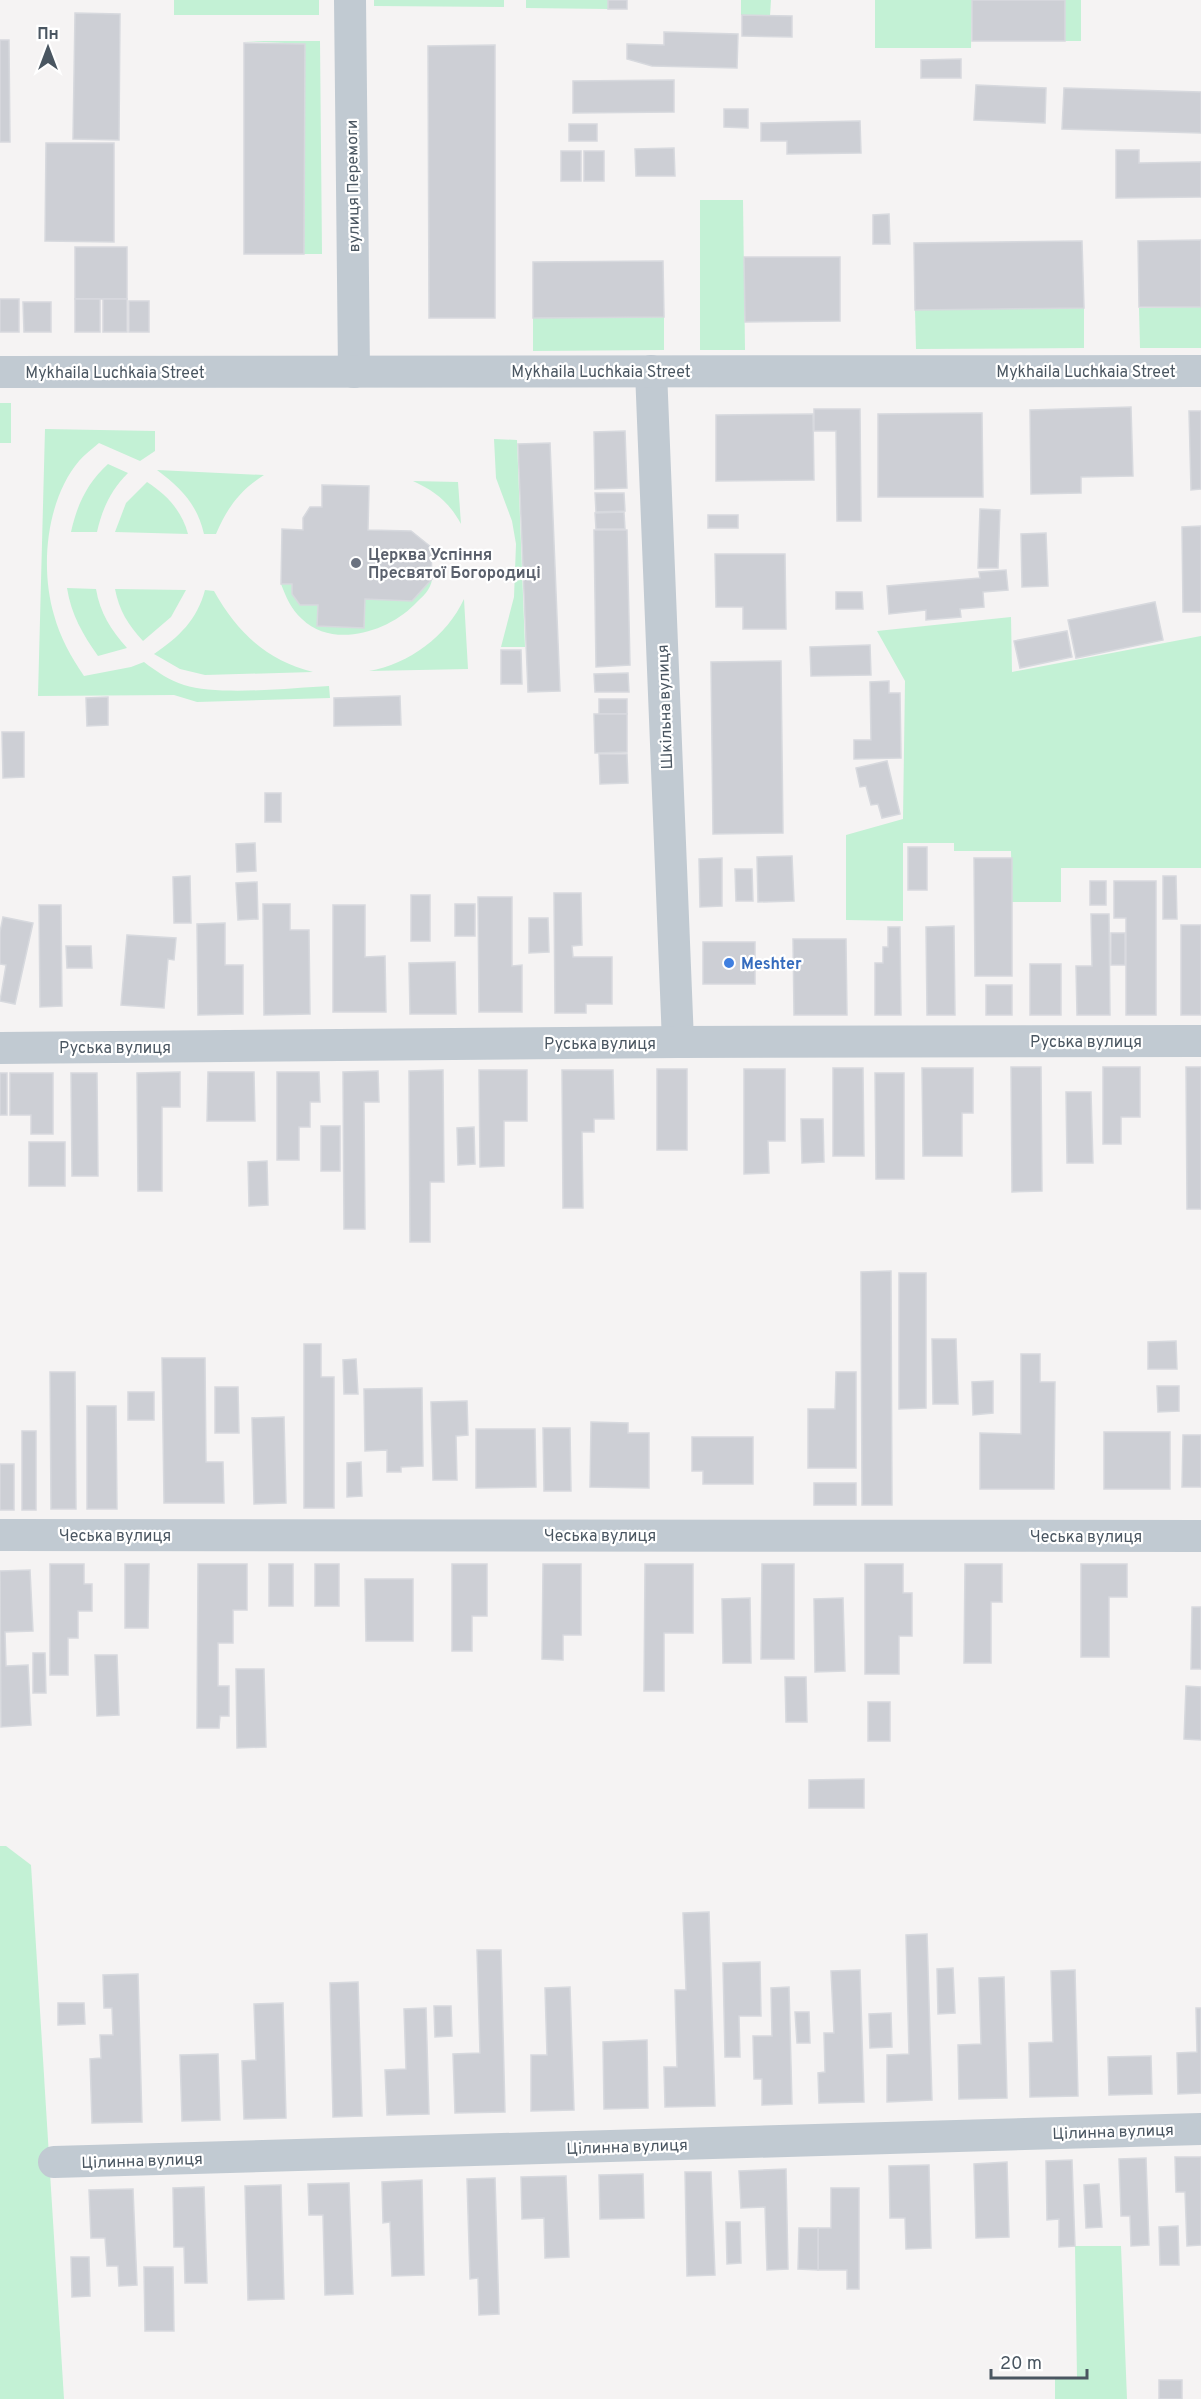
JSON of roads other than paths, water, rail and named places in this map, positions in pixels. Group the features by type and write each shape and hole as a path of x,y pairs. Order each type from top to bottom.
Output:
{"street":[{"name":"вулиця Перемоги","path":"350,0 354,372"},
{"name":"Mykhaila Luchkaia Street","path":"0,372 1201,370"},
{"name":"Шкільна вулиця","path":"651,371 678,1042"},
{"name":"Руська вулиця","path":"0,1048 678,1042 1201,1041"},
{"name":"Чеська вулиця","path":"0,1535 1201,1536"},
{"name":"Цілинна вулиця","path":"54,2163 1201,2129"}],"place":[{"name":"Церква Успіння Пресвятої Богородиці","path":"356,563"},
{"name":"Meshter","path":"729,963"}]}
